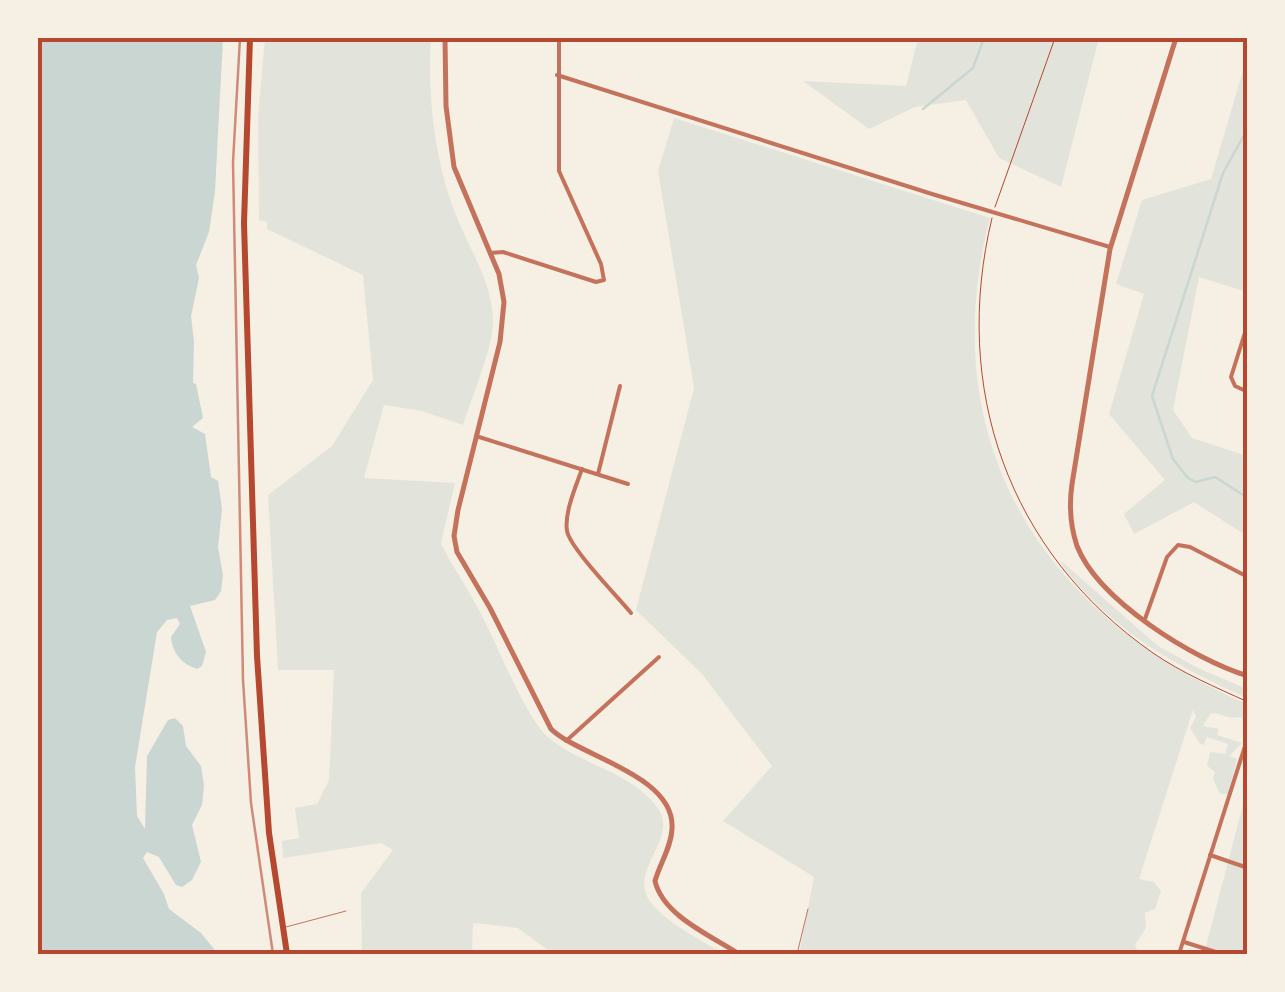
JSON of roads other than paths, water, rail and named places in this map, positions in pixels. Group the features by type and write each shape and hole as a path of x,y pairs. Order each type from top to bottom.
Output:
{"main road":[{"path":"250,38 244,180 252,495 264,774 287,954"}],"street":[{"path":"445,38 446,100 454,167 502,282 504,319 458,510 456,548 548,724 566,741 618,764 648,786 666,806 673,823 670,845 656,876 659,894 673,910 740,954"},
{"path":"490,253 503,252 598,283 604,280 560,174 559,38"},
{"path":"1176,38 1110,247 1070,512 1078,548 1088,564 1144,620 1190,651 1248,676"},
{"path":"557,75 1110,247"},
{"path":"1248,324 1231,377 1237,387 1248,392"},
{"path":"598,474 620,386"},
{"path":"476,436 628,484"},
{"path":"582,469 567,531 576,548 631,612"},
{"path":"1144,620 1168,554 1178,545 1190,547 1248,577"},
{"path":"566,741 660,656"},
{"path":"1179,954 1244,746"},
{"path":"1238,769 1248,772"},
{"path":"1210,855 1248,868"},
{"path":"1183,942 1222,954"}],"lane":[{"path":"797,954 808,909"},
{"path":"283,928 346,910"}],"waterway":[{"path":"923,109 973,68 984,38"},
{"path":"1248,128 1223,173 1152,396 1173,459 1188,478 1196,482 1215,477 1248,498"}],"railway":[{"path":"240,38 233,162 243,680 251,803 273,954"}]}
